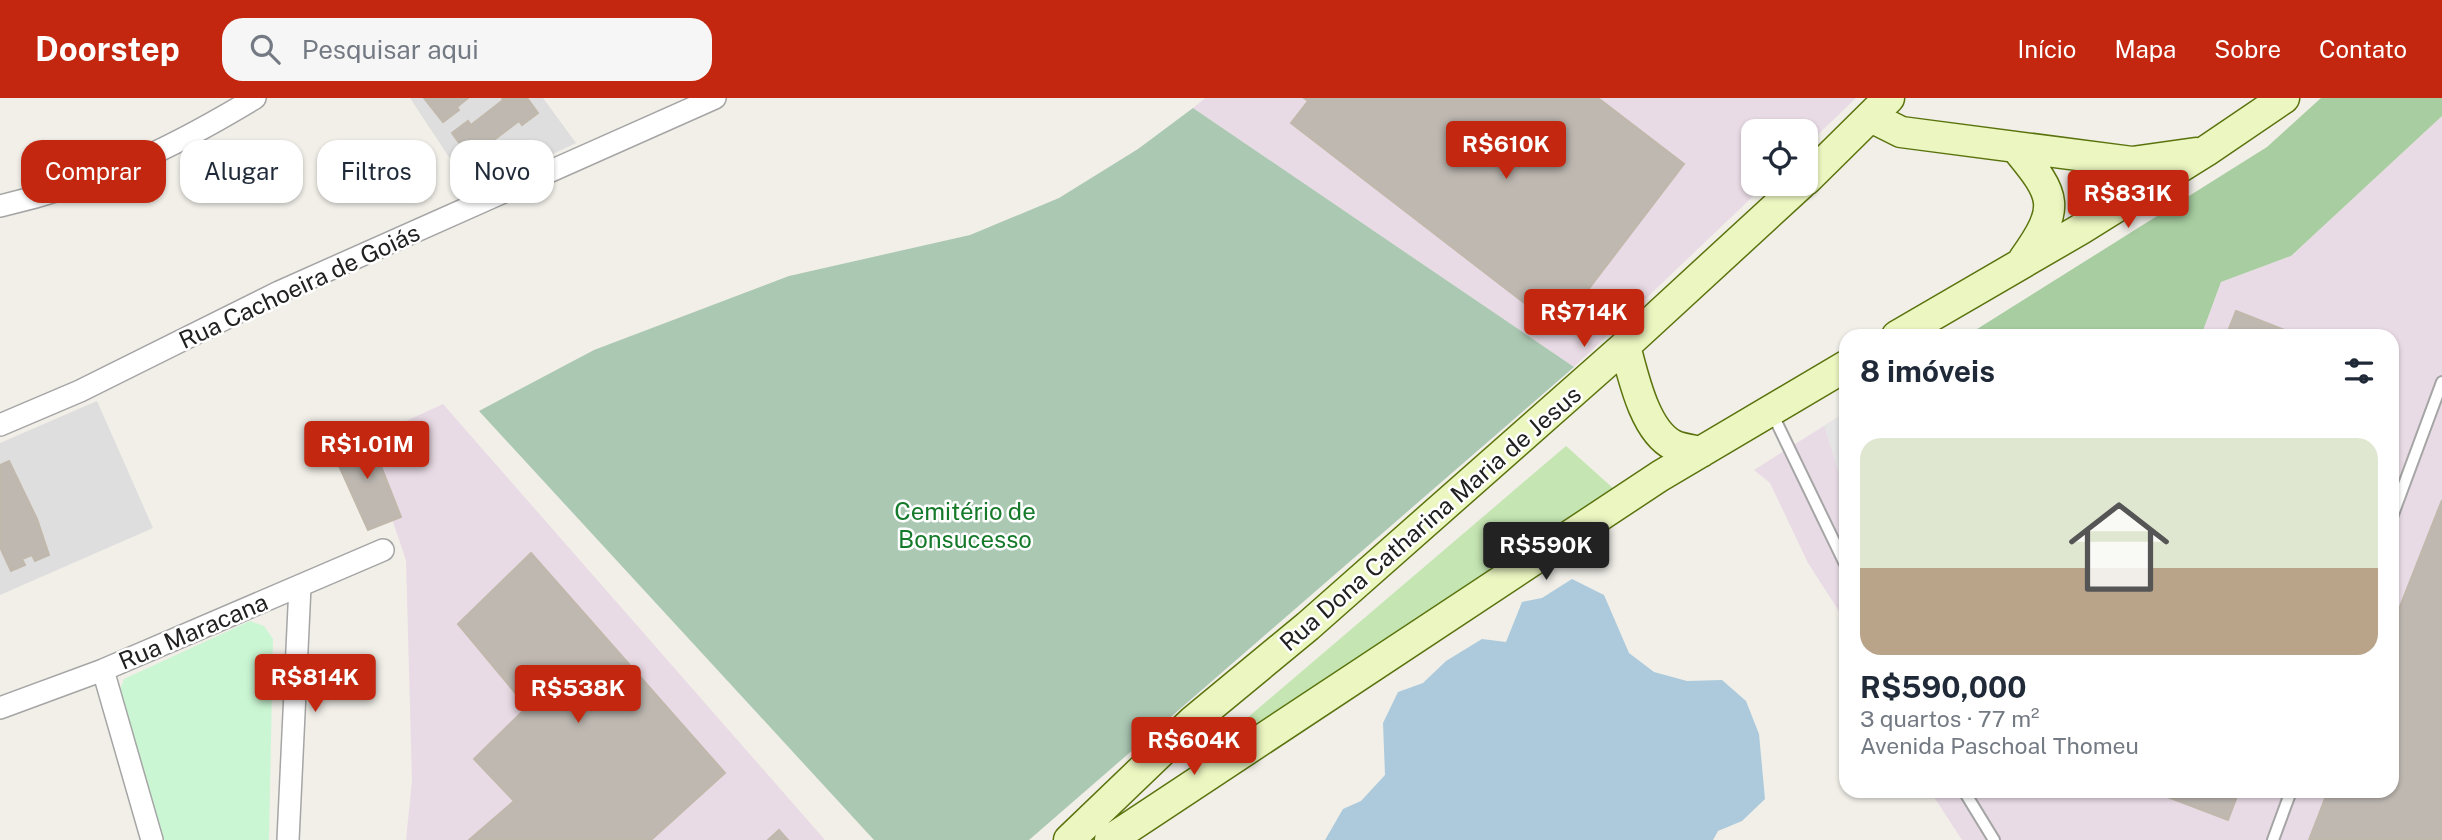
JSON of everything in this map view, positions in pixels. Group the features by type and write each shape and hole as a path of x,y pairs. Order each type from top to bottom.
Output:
{"main road":[{"path":"1909,329 2206,151 2284,98"},
{"path":"1818,168 1880,108 1901,132 2017,149 2132,162 2206,151"},
{"path":"2017,149 2044,182 2051,209 2043,233 2022,262"},
{"name":"Rua Dona Catharina Maria de Jesus","path":"1244,682 1625,346 1788,196"},
{"path":"1625,346 1638,394 1651,422 1672,444 1701,452"},
{"path":"1110,840 1701,452 1839,370"},
{"path":"1069,840 1193,721 1244,682"},
{"path":"1100,840 1228,708 1244,682"}],"street":[{"path":"0,206 62,192 138,162 192,136 255,98"},
{"name":"Rua Cachoeira de Goiás","path":"0,425 80,391 279,292 715,98"},
{"name":"Rua Maracana","path":"0,708 103,670 383,550"},
{"path":"288,840 300,586"},
{"path":"103,670 152,840"}],"lane":[{"path":"2399,498 2442,382"},
{"path":"1770,410 1839,552"},
{"path":"1968,798 1994,840"},
{"path":"2273,840 2288,798"}],"shaded area":[{"path":"410,98 543,98 576,143 554,153 554,140 450,140 450,159"},
{"path":"1205,98 1856,98 1818,134 1818,119 1741,119 1741,196 1753,196 1574,367 1193,108"},
{"path":"2442,116 2442,840 1962,840 1935,798 2399,798 2399,329 2204,329 2221,282 2291,256"},
{"path":"97,401 153,528 0,595 0,443"},
{"path":"443,404 825,840 406,840 412,781 406,560 365,440"},
{"path":"1839,416 1839,611 1808,563 1770,483 1754,470"},
{"path":"1839,416 1839,474 1824,426"}],"green space":[{"path":"2321,98 2442,98 2442,116 2291,256 2221,282 2204,329 1977,329 2267,147"},
{"name":"Cemitério de Bonsucesso","path":"1193,108 1574,367 1029,840 874,840 479,411 594,350 789,276 970,235 1059,198 1138,149"},
{"path":"1566,446 1614,489 1246,740 1219,742"},
{"path":"250,621 264,626 273,639 269,840 163,840 120,690 124,679"}],"water":[{"path":"1572,579 1604,595 1629,653 1654,672 1687,681 1722,680 1746,701 1759,734 1765,799 1742,821 1718,831 1713,840 1325,840 1343,809 1361,801 1385,775 1383,723 1398,692 1423,683 1446,661 1482,639 1506,642 1522,602 1542,598"}],"building":[{"path":"424,98 468,98 457,107 459,110 443,122"},
{"path":"502,98 527,98 538,113 522,125 519,121 494,140 457,140 452,133 468,121 471,125 503,100"},
{"path":"1304,98 1598,98 1684,164 1558,329 1291,123 1308,101"},
{"path":"2236,311 2282,329 2229,329"},
{"path":"368,433 401,517 368,530 331,448"},
{"path":"9,461 37,519 49,555 35,561 32,555 22,559 25,565 11,571 0,547 0,465"},
{"path":"2442,500 2442,840 2309,840 2325,798 2399,798 2399,609"},
{"path":"531,553 725,773 651,840 469,840 514,801 474,759 527,707 458,624"},
{"path":"2170,798 2236,798 2228,820"},
{"path":"779,830 788,840 768,840"}]}
